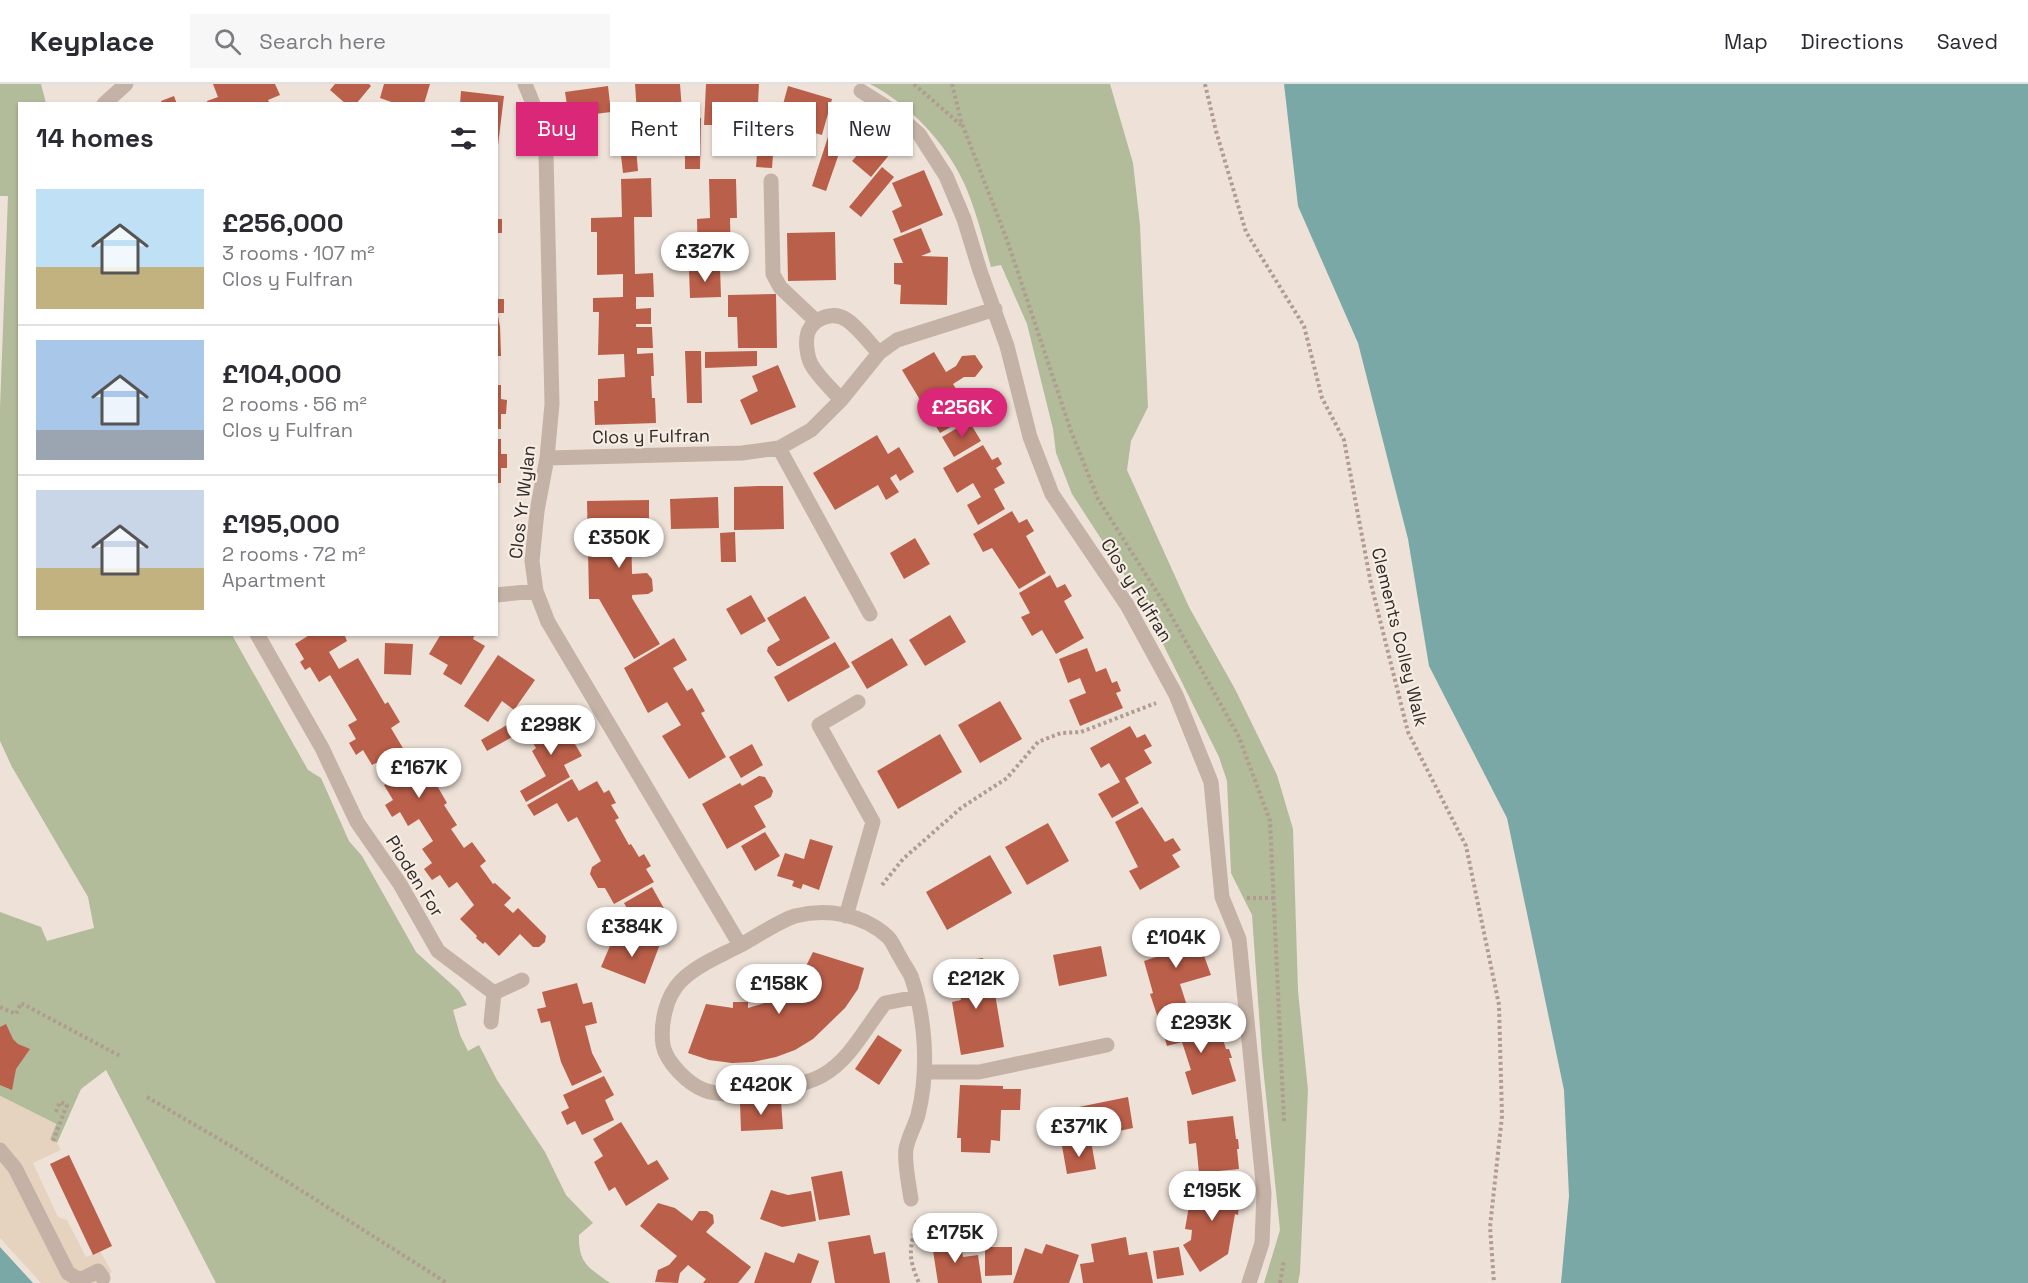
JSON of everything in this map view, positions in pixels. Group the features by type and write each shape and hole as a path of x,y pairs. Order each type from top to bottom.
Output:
{"street":[{"path":"106,102 126,84"},
{"name":"Clos Yr Wylan","path":"526,84 540,121 546,155 552,404 547,458 537,511 532,561 536,591 548,622 740,945"},
{"name":"Clos y Fulfran","path":"861,91 893,111 919,134 946,176 964,219 980,271 1008,346 1030,437 1052,494 1127,605 1176,696 1211,782 1222,897 1239,939 1264,1193 1262,1243 1249,1283"},
{"path":"771,180 774,274 780,286 816,321"},
{"name":"Clos y Fulfran","path":"547,458 742,453 779,448 810,430 842,400 879,353 897,340 995,309"},
{"path":"842,400 811,364 807,348 808,333 816,321 827,316 840,316 848,320 879,353"},
{"path":"779,448 870,614"},
{"path":"498,595 536,591"},
{"name":"Pioden For","path":"258,636 322,748 357,822 400,884 438,951 494,993"},
{"path":"846,916 873,822 819,724 858,702"},
{"path":"911,1199 906,1150 918,1115 925,1072 922,1024 916,997 910,975 889,938 863,920 830,912 794,917 700,967 680,982 670,998 662,1032 663,1047 671,1064 704,1090 722,1094 780,1089 823,1075 841,1062 885,1003 916,997"},
{"path":"491,1022 494,993 522,980"},
{"path":"925,1072 979,1072 1107,1045"},
{"path":"0,1150 15,1168 68,1273 80,1280 98,1271 103,1278"}],"path":[{"path":"914,84 963,127"},
{"name":"Clements Colley Walk","path":"1205,84 1216,131 1246,232 1304,326 1322,398 1344,440 1371,584 1408,732 1466,846 1499,1005 1502,1116 1490,1227 1494,1283"},
{"path":"863,920 880,887 903,859 961,808 1007,778 1038,742 1061,733 1081,732 1176,696"},
{"path":"0,1007 16,1014 21,1003 120,1056"},
{"path":"147,1097 231,1146 447,1283"},
{"path":"53,1141 68,1105 60,1102 55,1114"},
{"path":"911,1199 923,1197 909,1251 919,1283"}],"green space":[{"path":"0,84 41,84 46,102 18,102 18,636 233,636 308,770 321,778 349,841 362,856 416,952 459,991 467,1005 453,1010 460,1035 468,1051 479,1045 497,1080 545,1152 566,1195 593,1223 579,1235 580,1252 586,1264 610,1283 216,1283 106,1070 81,1089 57,1143 50,1139 56,1124 0,1096 0,912 41,927 47,941 94,928 88,897 12,767 0,741 0,408 8,196 0,196"},
{"path":"870,84 1110,84 1133,163 1140,225 1148,407 1131,441 1127,470 1189,607 1235,689 1277,775 1293,829 1298,991 1308,1090 1298,1283 1264,1283 1280,1230 1262,1057 1252,915 1231,873 1227,781 1219,757 1152,622 1072,494 1056,453 1053,429 1027,324 1001,265 991,267 964,183 947,153 913,115 913,102 898,102"}],"shaded area":[{"path":"0,1096 56,1124 50,1139 57,1143 61,1150 33,1163 58,1217 67,1220 86,1257 100,1251 112,1272 99,1281 101,1283 41,1283 0,1238"}],"water":[{"path":"1284,84 2028,84 2028,1283 1561,1283 1569,1196 1564,1090 1507,818 1429,666 1408,539 1358,343 1298,206"},
{"path":"0,1247 33,1283 0,1283"}],"building":[{"path":"213,84 275,84 280,95 268,100 269,102 207,102 218,97"},
{"path":"335,84 369,84 371,86 358,102 344,102 330,90"},
{"path":"384,84 430,84 425,102 391,102 380,98"},
{"path":"635,84 680,84 681,102 636,102"},
{"path":"706,84 759,84 758,102 712,102 712,125 704,125"},
{"path":"608,86 610,112 598,114 598,102 567,102 565,92"},
{"path":"788,86 832,99 831,102 828,102 828,113 822,135 816,133 816,102 784,102"},
{"path":"461,91 504,96 498,145 498,102 460,102"},
{"path":"174,96 176,102 161,102"},
{"path":"701,118 700,169 685,169 685,156 700,156"},
{"path":"828,137 828,156 838,156 826,191 812,186"},
{"path":"621,156 637,156 638,171 623,173"},
{"path":"757,156 773,156 772,168 756,167"},
{"path":"856,156 888,156 871,177 852,161"},
{"path":"882,167 894,177 861,217 849,207"},
{"path":"924,170 943,215 901,233 892,211 902,206 892,183"},
{"path":"651,178 652,217 634,217 635,274 653,273 654,297 636,297 636,309 651,308 651,324 636,324 636,327 652,327 653,348 637,348 637,354 653,353 654,376 651,376 656,423 595,425 594,401 598,401 598,379 625,377 624,354 598,355 599,312 593,312 593,298 623,297 623,274 597,275 597,232 591,232 591,218 622,217 621,179"},
{"path":"709,179 736,179 737,218 730,218 731,264 698,265 697,219 710,218"},
{"path":"498,219 502,219 502,233 498,233"},
{"path":"921,228 931,252 921,256 948,257 947,305 900,304 901,285 894,284 894,263 903,263 893,239"},
{"path":"835,232 836,280 788,281 787,233"},
{"path":"720,268 721,297 690,298 689,269"},
{"path":"776,294 777,348 738,348 737,317 728,317 728,295"},
{"path":"498,299 504,299 504,313 498,313"},
{"path":"498,316 500,327 501,356 498,356"},
{"path":"685,351 701,351 702,403 687,403"},
{"path":"757,351 757,366 705,368 705,352"},
{"path":"934,352 946,372 956,366 962,356 975,355 983,367 975,377 964,377 953,384 972,415 940,433 902,370"},
{"path":"778,365 796,407 751,425 740,400 758,391 752,376"},
{"path":"498,385 501,385 501,399 507,400 506,414 501,414 501,429 498,429"},
{"path":"969,421 981,441 954,457 942,437"},
{"path":"877,435 888,454 899,447 914,472 900,481 896,474 890,478 899,492 886,500 878,485 835,510 813,473"},
{"path":"498,439 501,439 501,454 507,454 507,468 501,468 501,483 498,483"},
{"path":"983,445 992,460 998,457 1002,464 996,468 1005,483 994,489 1005,509 978,525 967,505 981,497 973,483 957,493 943,468"},
{"path":"783,486 784,529 734,530 734,487"},
{"path":"718,497 719,528 671,529 670,499"},
{"path":"649,500 649,522 631,522 632,574 647,573 652,579 653,591 648,594 632,595 632,598 660,644 634,659 599,599 589,599 587,501"},
{"path":"1012,511 1019,523 1027,519 1034,531 1026,536 1046,573 1019,589 992,548 983,552 973,534"},
{"path":"735,532 736,562 721,562 720,533"},
{"path":"915,538 930,564 904,579 890,553"},
{"path":"1050,575 1057,588 1065,584 1072,596 1064,601 1084,638 1056,654 1042,630 1032,636 1021,617 1030,613 1019,593"},
{"path":"751,595 766,621 741,635 726,609"},
{"path":"805,596 830,638 777,666 767,651 768,647 780,640 767,618"},
{"path":"950,615 966,642 925,666 909,640"},
{"path":"308,636 345,636 347,641 329,652 339,669 358,658 385,704 388,702 400,722 391,728 426,787 435,782 447,803 444,805 457,825 451,829 464,848 472,842 486,861 480,866 493,884 495,883 511,898 504,905 513,913 518,908 546,936 545,942 539,947 533,947 520,934 499,956 485,942 483,944 476,938 477,936 460,919 474,905 457,882 449,888 440,875 432,880 424,869 432,863 422,849 433,841 419,819 408,826 400,812 392,817 385,805 393,800 384,785 391,781 380,761 372,765 363,750 356,755 349,743 356,739 348,725 357,720 330,675 319,682 310,667 305,670 300,662 304,659 295,644"},
{"path":"440,636 474,636 473,639 485,646 461,685 443,674 448,665 429,654"},
{"path":"674,638 687,660 673,668 687,691 692,688 705,711 701,713 726,757 689,779 662,736 681,725 667,702 648,713 624,668"},
{"path":"892,638 908,665 867,689 851,662"},
{"path":"835,642 850,667 788,702 774,677"},
{"path":"385,643 413,644 411,675 384,674"},
{"path":"1087,648 1096,672 1106,668 1112,683 1117,681 1121,691 1116,693 1123,708 1080,726 1069,700 1086,693 1080,678 1068,683 1059,659"},
{"path":"498,655 535,680 514,710 502,701 488,722 464,706"},
{"path":"1000,701 1022,739 980,763 958,725"},
{"path":"526,714 532,726 487,751 481,740"},
{"path":"558,715 582,756 564,765 570,777 526,802 520,791 546,776 532,751 536,748 527,733"},
{"path":"1130,726 1137,738 1145,734 1152,746 1144,750 1152,763 1125,778 1139,803 1112,818 1098,794 1120,782 1109,763 1101,768 1090,748"},
{"path":"940,734 962,772 898,809 877,771"},
{"path":"752,744 763,765 741,778 729,757"},
{"path":"759,776 765,777 773,791 771,797 754,806 766,827 727,849 702,804 740,783 742,786"},
{"path":"572,779 579,791 597,781 604,793 609,790 616,803 611,805 619,818 615,820 629,845 631,844 639,857 644,854 651,866 646,869 654,882 614,904 605,888 598,888 590,874 592,867 601,861 577,817 568,822 557,803 534,816 527,805"},
{"path":"1142,807 1165,842 1173,838 1181,850 1172,855 1180,867 1140,890 1129,871 1138,867 1115,822"},
{"path":"1048,823 1069,861 1027,885 1005,847"},
{"path":"765,832 780,856 755,871 741,846"},
{"path":"810,839 833,846 819,890 803,884 801,889 792,886 794,881 777,876 785,853 804,859"},
{"path":"990,855 1012,893 947,930 926,892"},
{"path":"652,887 666,912 638,928 624,903"},
{"path":"1195,924 1201,944 1203,942 1206,952 1203,953 1211,975 1180,984 1188,1009 1158,1018 1150,994 1153,993 1144,961 1162,955 1157,936"},
{"path":"633,933 660,944 645,984 601,967 612,941 628,947"},
{"path":"1101,946 1107,976 1059,986 1053,955"},
{"path":"813,952 864,968 858,989 845,1008 813,1039 795,1050 753,1062 732,1063 709,1060 688,1053 706,1004 733,1008 733,1002 748,1002 748,1008 771,1001 790,987 786,983 797,970 802,974"},
{"path":"983,958 989,995 995,994 1004,1047 961,1055 952,1002 961,1000 955,962"},
{"path":"577,983 583,1004 592,1002 597,1023 585,1026 592,1053 602,1072 572,1086 561,1062 550,1021 541,1023 537,1009 546,1007 542,992"},
{"path":"1189,1013 1197,1037 1220,1030 1226,1049 1229,1049 1232,1058 1229,1058 1236,1081 1192,1095 1185,1072 1191,1070 1182,1042 1167,1046 1160,1022"},
{"path":"6,1024 13,1039 30,1049 16,1069 12,1090 0,1085 0,1027"},
{"path":"878,1035 902,1050 879,1085 855,1069"},
{"path":"604,1076 614,1095 605,1100 614,1120 582,1135 575,1121 567,1125 561,1112 569,1108 563,1095"},
{"path":"960,1085 1003,1086 1003,1089 1021,1089 1020,1110 1001,1110 1000,1141 991,1140 990,1153 961,1152 961,1138 957,1138"},
{"path":"1128,1097 1133,1128 1059,1141 1054,1112"},
{"path":"781,1101 783,1129 741,1131 740,1103"},
{"path":"1233,1116 1236,1139 1238,1139 1239,1169 1199,1173 1196,1143 1189,1144 1187,1121"},
{"path":"621,1122 648,1165 657,1160 669,1179 626,1206 615,1187 609,1191 594,1162 603,1156 593,1139"},
{"path":"1091,1141 1096,1169 1067,1174 1062,1146"},
{"path":"69,1155 112,1246 93,1255 50,1164"},
{"path":"842,1171 850,1215 819,1220 811,1177"},
{"path":"1201,1178 1240,1185 1238,1215 1235,1214 1228,1254 1200,1272 1183,1245 1191,1240 1192,1230 1185,1229 1189,1206 1196,1207"},
{"path":"771,1190 788,1195 811,1191 816,1221 782,1227 760,1219"},
{"path":"658,1203 675,1208 692,1221 699,1211 707,1211 713,1215 714,1223 706,1232 751,1267 738,1283 703,1283 706,1279 688,1265 680,1273 678,1283 655,1282 658,1270 669,1265 677,1256 640,1226"},
{"path":"870,1235 874,1254 885,1252 890,1283 835,1283 828,1242"},
{"path":"1126,1237 1129,1255 1147,1252 1153,1283 1083,1283 1080,1264 1094,1262 1091,1244"},
{"path":"960,1240 963,1257 978,1255 982,1283 938,1283 932,1244"},
{"path":"1046,1244 1079,1255 1069,1283 1013,1283 1025,1248 1042,1254"},
{"path":"985,1247 1012,1247 1012,1275 985,1276"},
{"path":"1179,1247 1184,1275 1157,1279 1153,1251"},
{"path":"765,1252 794,1263 798,1253 819,1261 811,1283 754,1283"}]}
